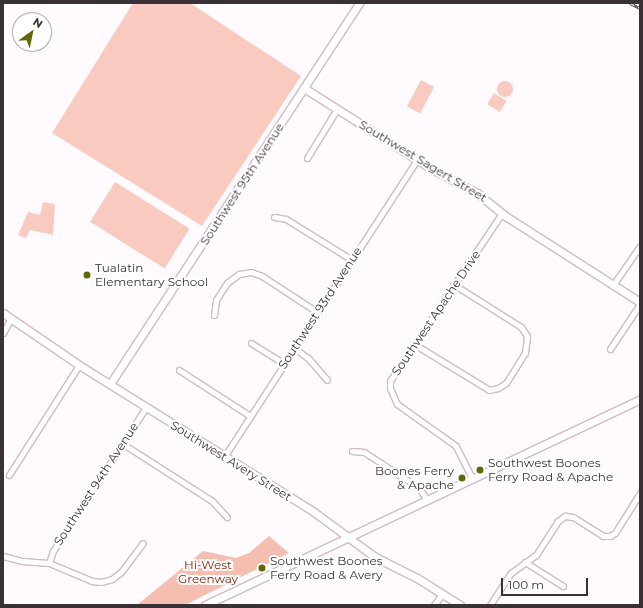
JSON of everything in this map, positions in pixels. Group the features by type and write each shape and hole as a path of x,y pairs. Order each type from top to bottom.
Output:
{"street":[{"name":"Southwest 95th Avenue","path":"110,384 359,3"},
{"name":"Southwest Sagert Street","path":"304,88 417,160 477,193 502,213 640,303 610,349"},
{"path":"306,158 337,109"},
{"name":"Southwest 93rd Avenue","path":"224,457 417,160"},
{"name":"Southwest Apache Drive","path":"472,478 456,446 403,410 392,395 390,381 453,284 502,213"},
{"path":"274,217 286,219 352,260"},
{"path":"613,285 640,246"},
{"path":"214,315 216,300 227,283 239,274 251,272 262,276 318,312"},
{"path":"414,344 489,390 498,388 506,383 525,353 527,336 521,327 453,284"},
{"name":"Southwest Avery Street","path":"3,313 79,365 314,512 375,558 460,605"},
{"path":"3,333 12,318"},
{"path":"251,343 284,364"},
{"path":"294,348 308,358 328,380"},
{"path":"9,475 79,365"},
{"path":"179,370 250,416"},
{"path":"205,605 640,400"},
{"name":"Southwest 94th Avenue","path":"49,563 53,551 146,407"},
{"path":"123,444 212,501 227,517"},
{"path":"352,451 364,452 419,488 427,500"},
{"path":"490,605 511,573 536,555 558,522 565,516 572,517 603,536 610,536 615,533 638,502 640,493"},
{"path":"3,556 22,561 49,563 92,581 101,582 112,579 121,572 143,543"},
{"path":"525,562 563,586"},
{"path":"434,605 442,594"}],"shaded area":[{"path":"133,3 190,3 301,76 202,226 52,133"},
{"path":"421,80 434,87 420,114 407,106"},
{"path":"505,81 512,86 513,89 508,96 505,97 498,92 497,89 502,82"},
{"path":"494,93 507,101 500,112 487,104"},
{"path":"115,182 190,229 165,268 90,222"},
{"path":"43,202 55,204 53,235 30,230 26,238 18,235 28,212 40,215"}],"green space":[{"name":"Hi-West Greenway","path":"269,536 289,553 185,605 137,605 203,551 236,558 249,553"}],"railway":[{"path":"630,3 640,8"}],"place":[{"name":"Tualatin Elementary School","path":"87,275"},
{"name":"Southwest Boones Ferry Road & Apache","path":"480,470"},
{"name":"Boones Ferry & Apache","path":"462,478"},
{"name":"Southwest Boones Ferry Road & Avery","path":"262,568"}]}
